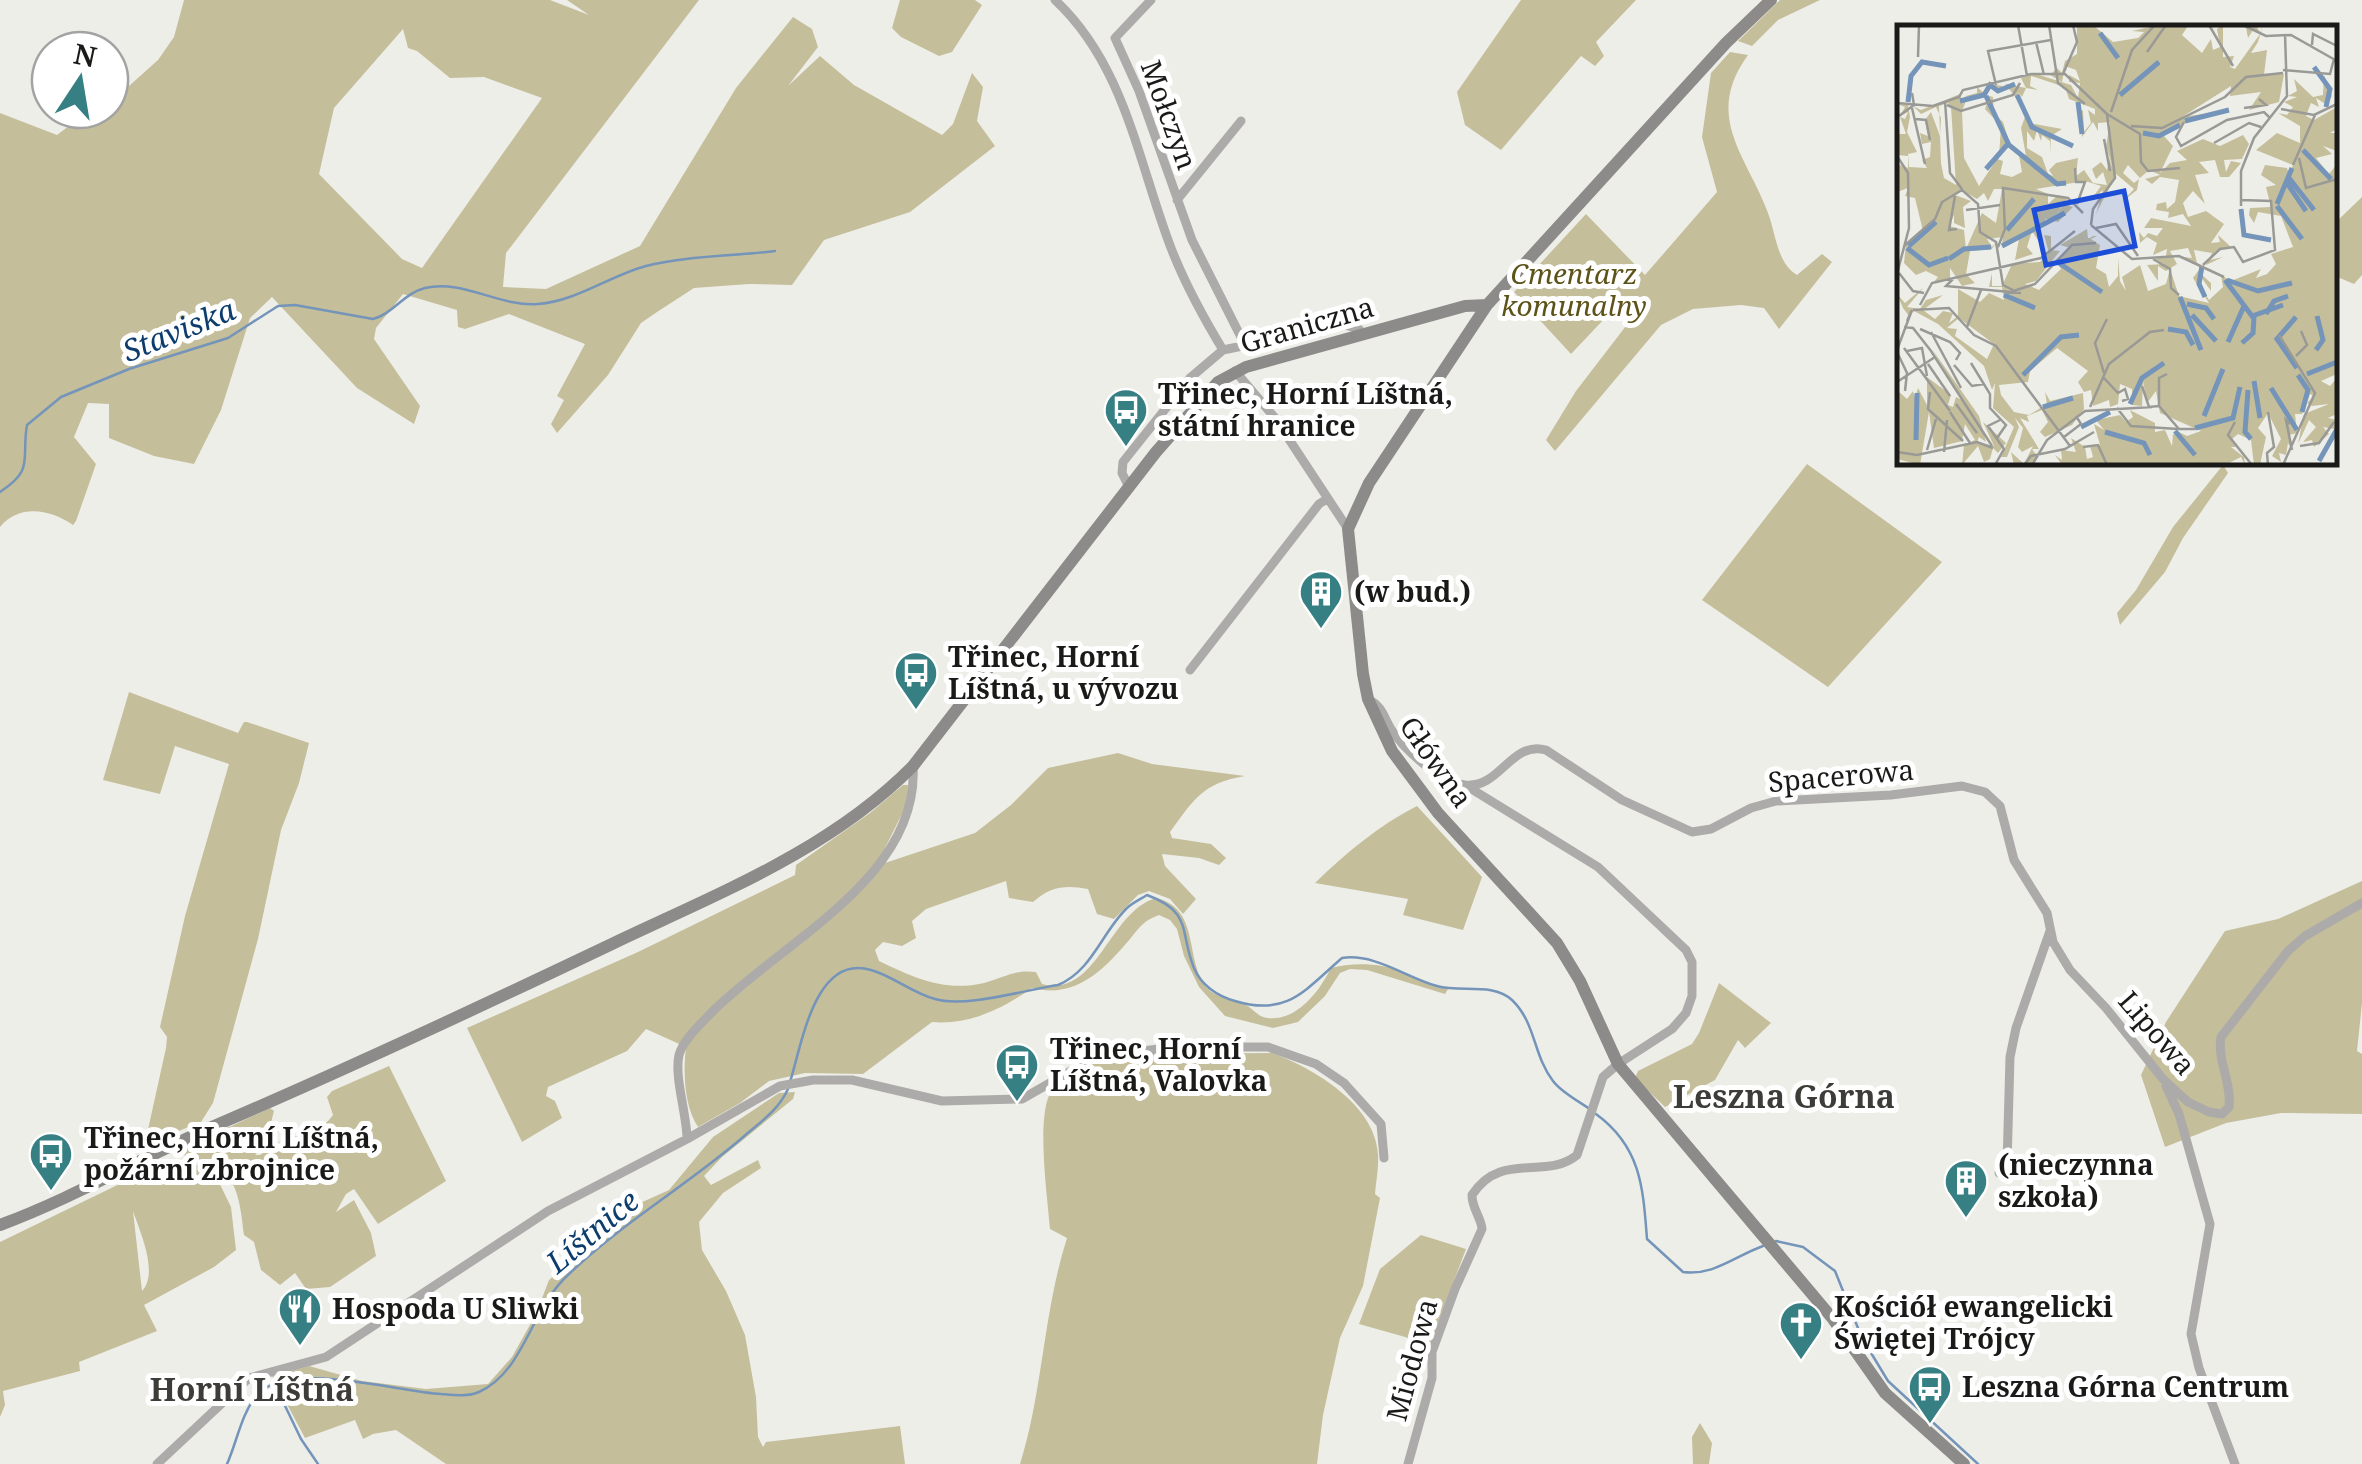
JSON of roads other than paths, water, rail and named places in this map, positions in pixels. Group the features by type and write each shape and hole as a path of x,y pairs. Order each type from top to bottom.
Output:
{"street":[{"path":"1054,0 1095,45 1126,109 1176,260 1224,350"},
{"name":"Mołczyn","path":"1150,0 1115,38 1210,281 1246,347"},
{"path":"1348,528 1369,483 1487,305 1726,43 1771,0"},
{"name":"Mołczyn","path":"1176,200 1240,122"},
{"name":"Graniczna","path":"1348,528 1275,418 1235,371 1464,306 1487,305"},
{"path":"1129,486 1122,472 1123,462 1190,378 1224,350 1345,325 1363,334"},
{"path":"0,1225 363,1062 772,868 836,831 913,766 1129,486 1218,382 1235,371"},
{"path":"1178,394 1195,408"},
{"path":"1190,670 1327,499"},
{"name":"Główna","path":"1348,528 1368,700 1392,751 1438,813 1557,943 1580,981 1618,1064 1833,1319 1885,1393 1964,1464"},
{"path":"1368,700 1380,705 1404,746 1438,773 1465,785 1598,867 1686,950 1692,972 1692,996 1686,1012 1672,1029 1618,1064"},
{"name":"Spacerowa","path":"1465,785 1491,778 1520,752 1535,747 1546,750 1622,800 1692,832 1710,829 1751,808 1776,801 1974,788 2000,806 2014,860 2047,912 2050,931"},
{"path":"687,1140 679,1052 734,989 863,886 896,841 915,789 913,766"},
{"name":"Lipowa","path":"2050,931 2070,970 2163,1079 2188,1102 2222,1114 2230,1107 2219,1049 2222,1037 2288,951 2305,936 2362,902"},
{"path":"1999,1172 2007,1165 2010,1057 2016,1028 2050,931"},
{"path":"156,1464 249,1378 326,1357 548,1211 687,1140 780,1086 813,1080 852,1080 942,1101 1022,1099 1096,1056 1177,1047 1268,1047 1316,1064 1344,1083 1381,1124 1384,1158"},
{"name":"Miodowa","path":"1408,1464 1432,1378 1432,1352 1454,1288 1482,1229 1472,1195 1480,1182 1499,1172 1568,1163 1581,1146 1603,1077 1618,1064"},
{"path":"2163,1079 2179,1114 2210,1224 2191,1334 2199,1368 2235,1464"}],"waterway":[{"name":"Staviska","path":"0,492 22,470 27,425 61,397 129,369 228,338 278,306 295,305 373,319 418,291 439,286 509,302 538,304 566,298 632,270 661,263 775,251"},
{"path":"790,1082 814,1005 836,975 852,968 871,970 927,996 948,1001 978,1000 1058,985 1080,970 1118,918 1147,895 1172,908 1178,916 1194,968 1205,985 1235,1001 1268,1006 1282,1003 1306,990 1342,958 1354,957 1437,986 1504,995 1526,1019 1553,1081 1590,1109"},
{"name":"Líštnice","path":"227,1464 252,1403 272,1385 318,1378 470,1395 494,1382 507,1370 545,1304 569,1274 721,1156 761,1122 788,1089"},
{"path":"1596,1114 1631,1154 1641,1185 1647,1239 1683,1272 1715,1268 1763,1246"},
{"path":"1776,1241 1803,1247 1835,1271 1862,1338 1888,1381 1978,1464"},
{"name":"Líštnice","path":"275,1385 318,1464"}],"place":[{"name":"Třinec, Horní Líštná, státní hranice","path":"1126,448"},
{"name":"(w bud.)","path":"1321,630"},
{"name":"Třinec, Horní Líštná, u vývozu","path":"916,711"},
{"name":"Třinec, Horní Líštná, Valovka","path":"1017,1103"},
{"name":"Třinec, Horní Líštná, požární zbrojnice","path":"51,1192"},
{"name":"(nieczynna szkoła)","path":"1966,1219"},
{"name":"Hospoda U Sliwki","path":"300,1347"},
{"name":"Kościół ewangelicki Świętej Trójcy","path":"1801,1361"},
{"name":"Leszna Górna Centrum","path":"1930,1425"}],"district":[{"name":"Leszna Górna","path":"1784,1097"},
{"name":"Horní Líštná","path":"252,1390"}],"park label":[{"name":"Cmentarz komunalny","path":"1574,290"}]}
